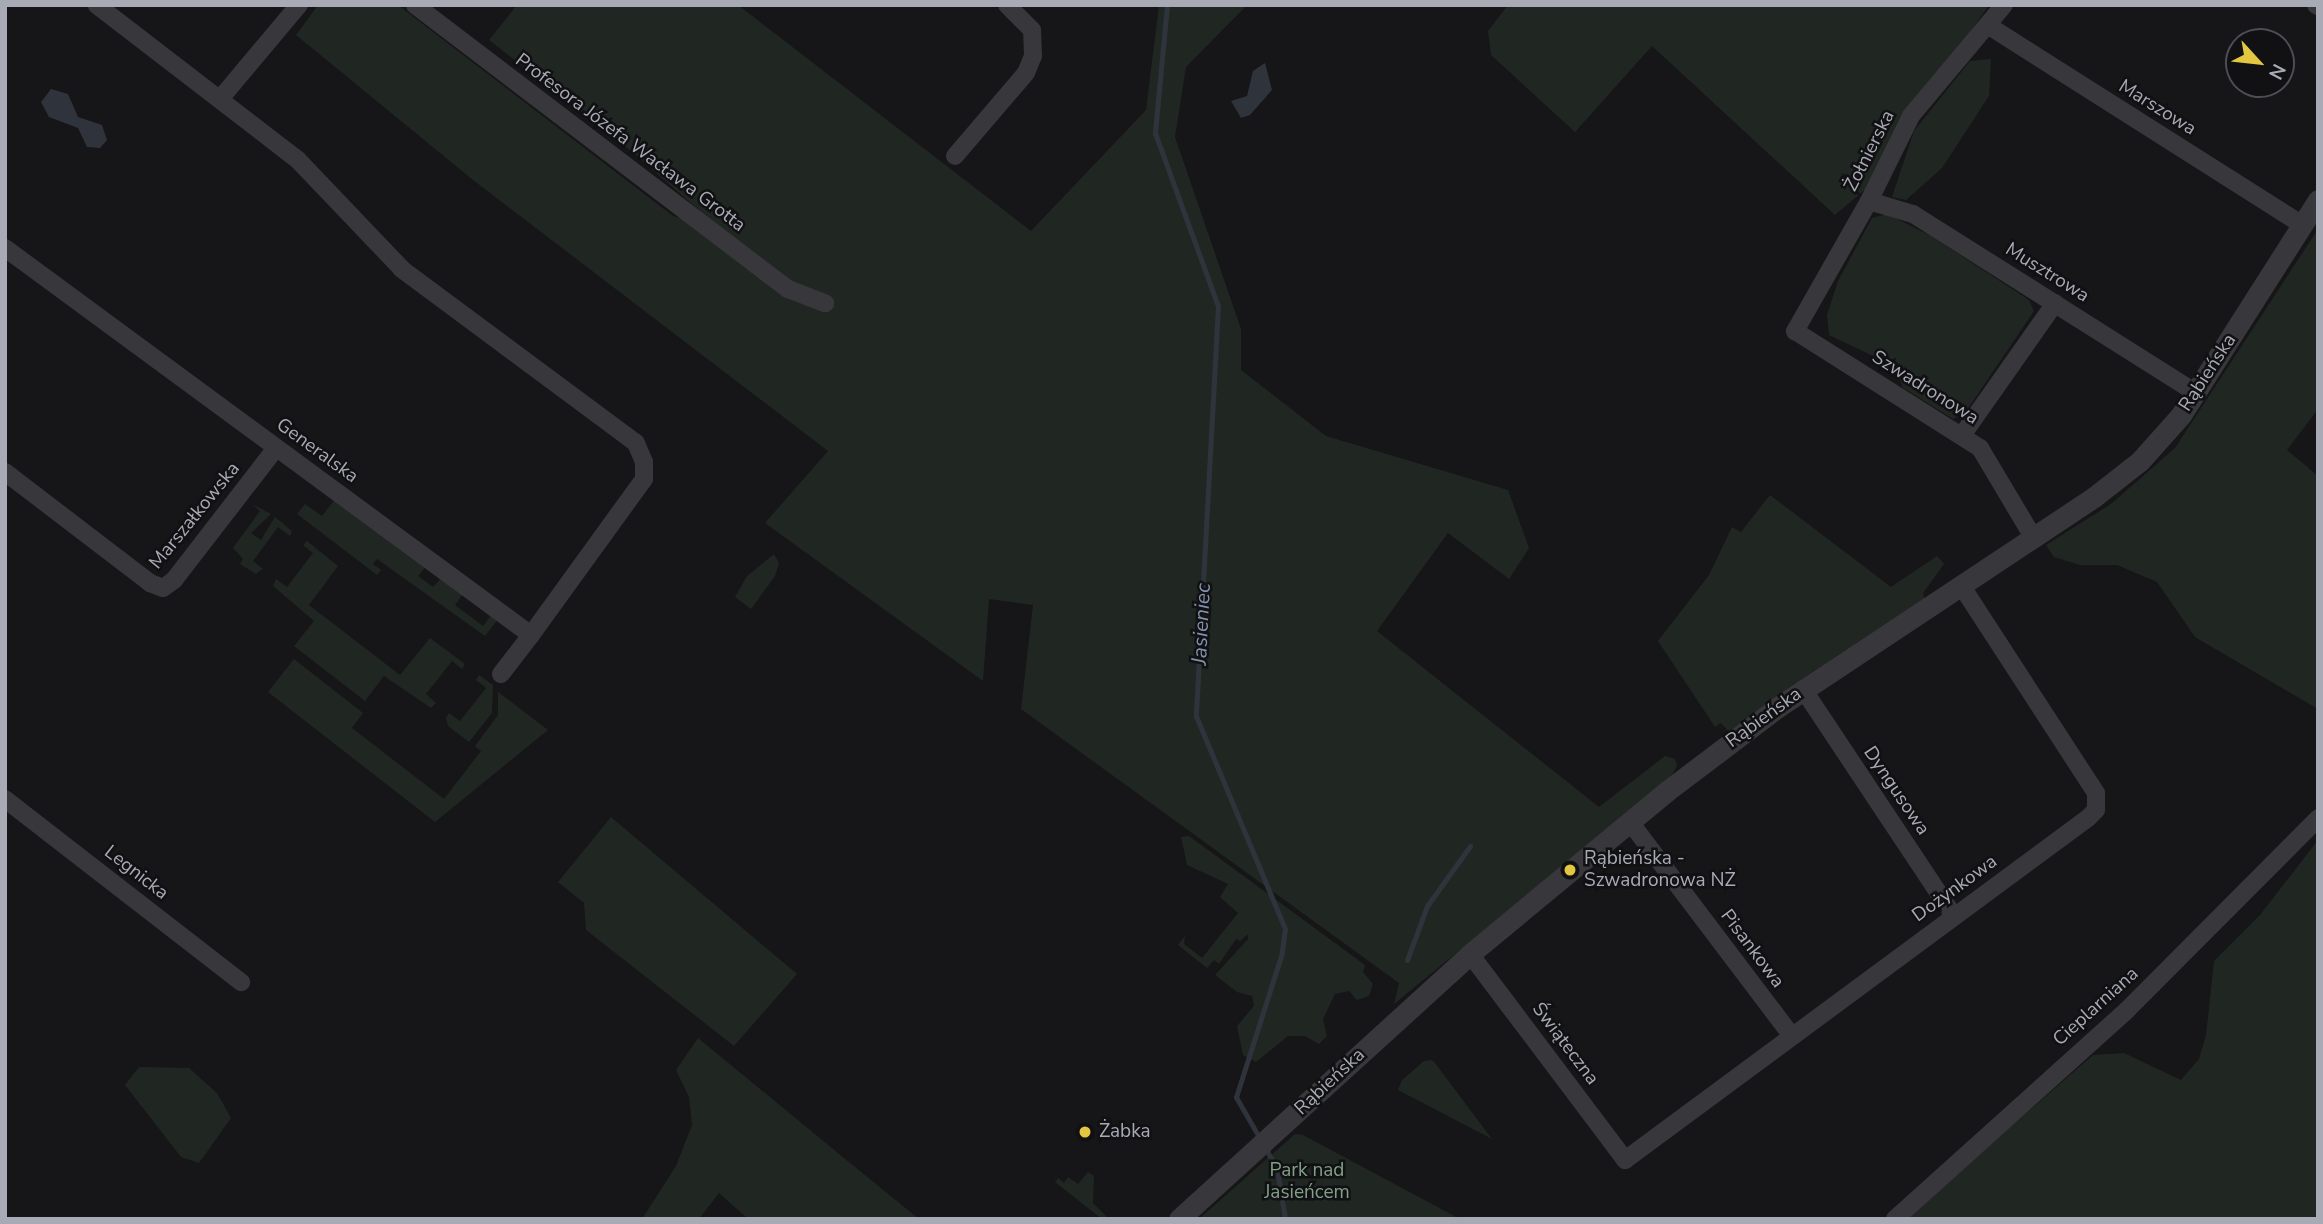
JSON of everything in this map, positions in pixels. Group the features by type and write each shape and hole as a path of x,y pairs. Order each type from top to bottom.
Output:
{"street":[{"path":"97,5 220,99 317,178 402,269 639,447 645,470 641,488 501,674"},
{"path":"220,99 299,5"},
{"name":"Profesora Józefa Wacława Grotta","path":"415,5 788,289 825,303"},
{"path":"955,156 1026,73 1033,56 1032,30 1007,5"},
{"name":"Żołnierska","path":"1795,331 1869,201 1910,116 1989,26 2004,5"},
{"name":"Marszowa","path":"1989,26 2302,225"},
{"name":"Rąbieńska","path":"1179,1219 1470,954 1630,822 1803,689 2033,537 2140,461 2196,393 2318,200"},
{"name":"Musztrowa","path":"1869,201 1913,214 2196,393"},
{"name":"Generalska","path":"5,248 531,635"},
{"path":"1962,434 2055,303"},
{"name":"Szwadronowa","path":"1795,331 1962,434 1989,461 2033,537"},
{"name":"Marszałkowska","path":"5,472 150,583 163,588 174,580 276,448"},
{"name":"Dożynkowa","path":"1625,1160 2088,818 2097,803 2096,793 1961,584"},
{"name":"Dyngusowa","path":"1803,689 1954,916"},
{"name":"Legnicka","path":"5,799 241,982"},
{"name":"Cieplarniana","path":"1895,1219 2127,1010 2318,818"},
{"name":"Pisankowa","path":"1630,822 1791,1035"},
{"name":"Świąteczna","path":"1470,954 1625,1160"}],"green space":[{"path":"318,5 398,5 673,216 721,229 624,145 489,40 517,5 738,5 1031,231 1146,110 1159,5 1247,5 1186,67 1175,137 1241,329 1241,370 1326,436 1508,490 1529,548 1509,579 1448,533 1377,631 1599,807 1665,756 1675,759 1677,766 1671,777 1394,1004 1399,983 1021,709 1033,605 989,599 983,681 765,523 828,451 473,180 296,35"},
{"path":"1508,5 1989,5 1959,48 1903,112 1867,188 1835,215 1652,46 1575,132 1491,55 1488,31"},
{"path":"1991,59 1989,96 1942,168 1906,200 1892,197 1914,131 1970,61"},
{"path":"1887,214 1931,236 2029,300 2034,311 1965,413 1953,419 1902,387 1898,372 1888,363 1829,335 1827,315 1838,281 1872,218"},
{"path":"2318,229 2318,409 2287,450 2318,476 2318,709 2195,637 2157,582 2117,565 2080,565 2054,557 2046,545 2111,504 2175,448"},
{"path":"1770,495 1891,587 1937,556 1944,564 1923,593 1925,600 1729,732 1721,723 1715,727 1658,641 1709,575 1732,527 1741,532"},
{"path":"336,498 426,566 418,576 433,587 442,577 463,594 455,605 483,626 492,614 498,619 485,636 377,559 373,564 381,570 377,575 297,514 305,504 322,516"},
{"path":"252,504 271,514 251,533 261,540 275,517 292,531 290,536 278,527 253,561 263,569 256,574 240,564 243,559 233,548 260,511"},
{"path":"307,541 338,566 309,605 400,675 430,638 465,664 462,669 452,661 426,694 436,703 431,708 384,676 365,701 294,646 314,621 273,586 276,579 287,587 313,553 303,545"},
{"path":"774,554 779,563 775,576 751,609 735,597 747,576"},
{"path":"294,659 363,713 352,728 444,799 481,751 475,746 498,715 498,692 548,730 435,822 268,692"},
{"path":"479,675 493,685 492,713 469,742 448,726 446,718 449,713 460,721 486,688 476,680"},
{"path":"611,817 797,974 734,1046 586,930 584,903 558,882"},
{"path":"1189,836 1365,965 1363,972 1373,984 1369,996 1357,1000 1349,991 1335,994 1323,1019 1327,1036 1319,1044 1305,1036 1288,1036 1256,1062 1243,1055 1237,1026 1254,1006 1252,996 1237,992 1215,975 1248,939 1248,934 1240,941 1236,939 1219,964 1214,960 1207,968 1178,945 1185,936 1184,944 1202,958 1238,913 1220,897 1228,884 1187,865 1181,837"},
{"path":"2318,840 2318,1219 1905,1219 2093,1055 2124,1053 2181,1080 2199,1059 2206,1035 2214,961 2260,915"},
{"path":"698,1038 919,1219 748,1219 719,1193 699,1219 642,1219 676,1166 692,1125 689,1097 676,1070"},
{"path":"1432,1060 1492,1139 1398,1090 1402,1080 1424,1061"},
{"path":"139,1067 189,1068 217,1093 231,1118 199,1163 181,1157 125,1085"},
{"name":"Park nad Jasieńcem","path":"1295,1134 1303,1135 1460,1219 1199,1219"},
{"path":"1088,1172 1094,1176 1093,1203 1109,1219 1102,1219 1055,1182 1058,1178 1064,1183 1068,1177 1078,1184"}],"shaded area":[{"path":"1265,63 1272,90 1250,115 1241,118 1231,101 1247,96 1253,71"},
{"path":"51,89 68,94 78,117 102,125 107,140 100,148 87,147 78,128 49,117 41,102"}],"waterway":[{"name":"Jasieniec","path":"1167,5 1155,133 1218,306 1196,716 1285,929 1281,956 1236,1097 1259,1137"},
{"path":"1407,960 1427,906 1470,846"},
{"name":"Jasieniec","path":"1266,1149 1277,1170 1285,1219"}],"place":[{"name":"Rąbieńska - Szwadronowa NŻ","path":"1570,870"},
{"name":"Żabka","path":"1085,1132"}]}
